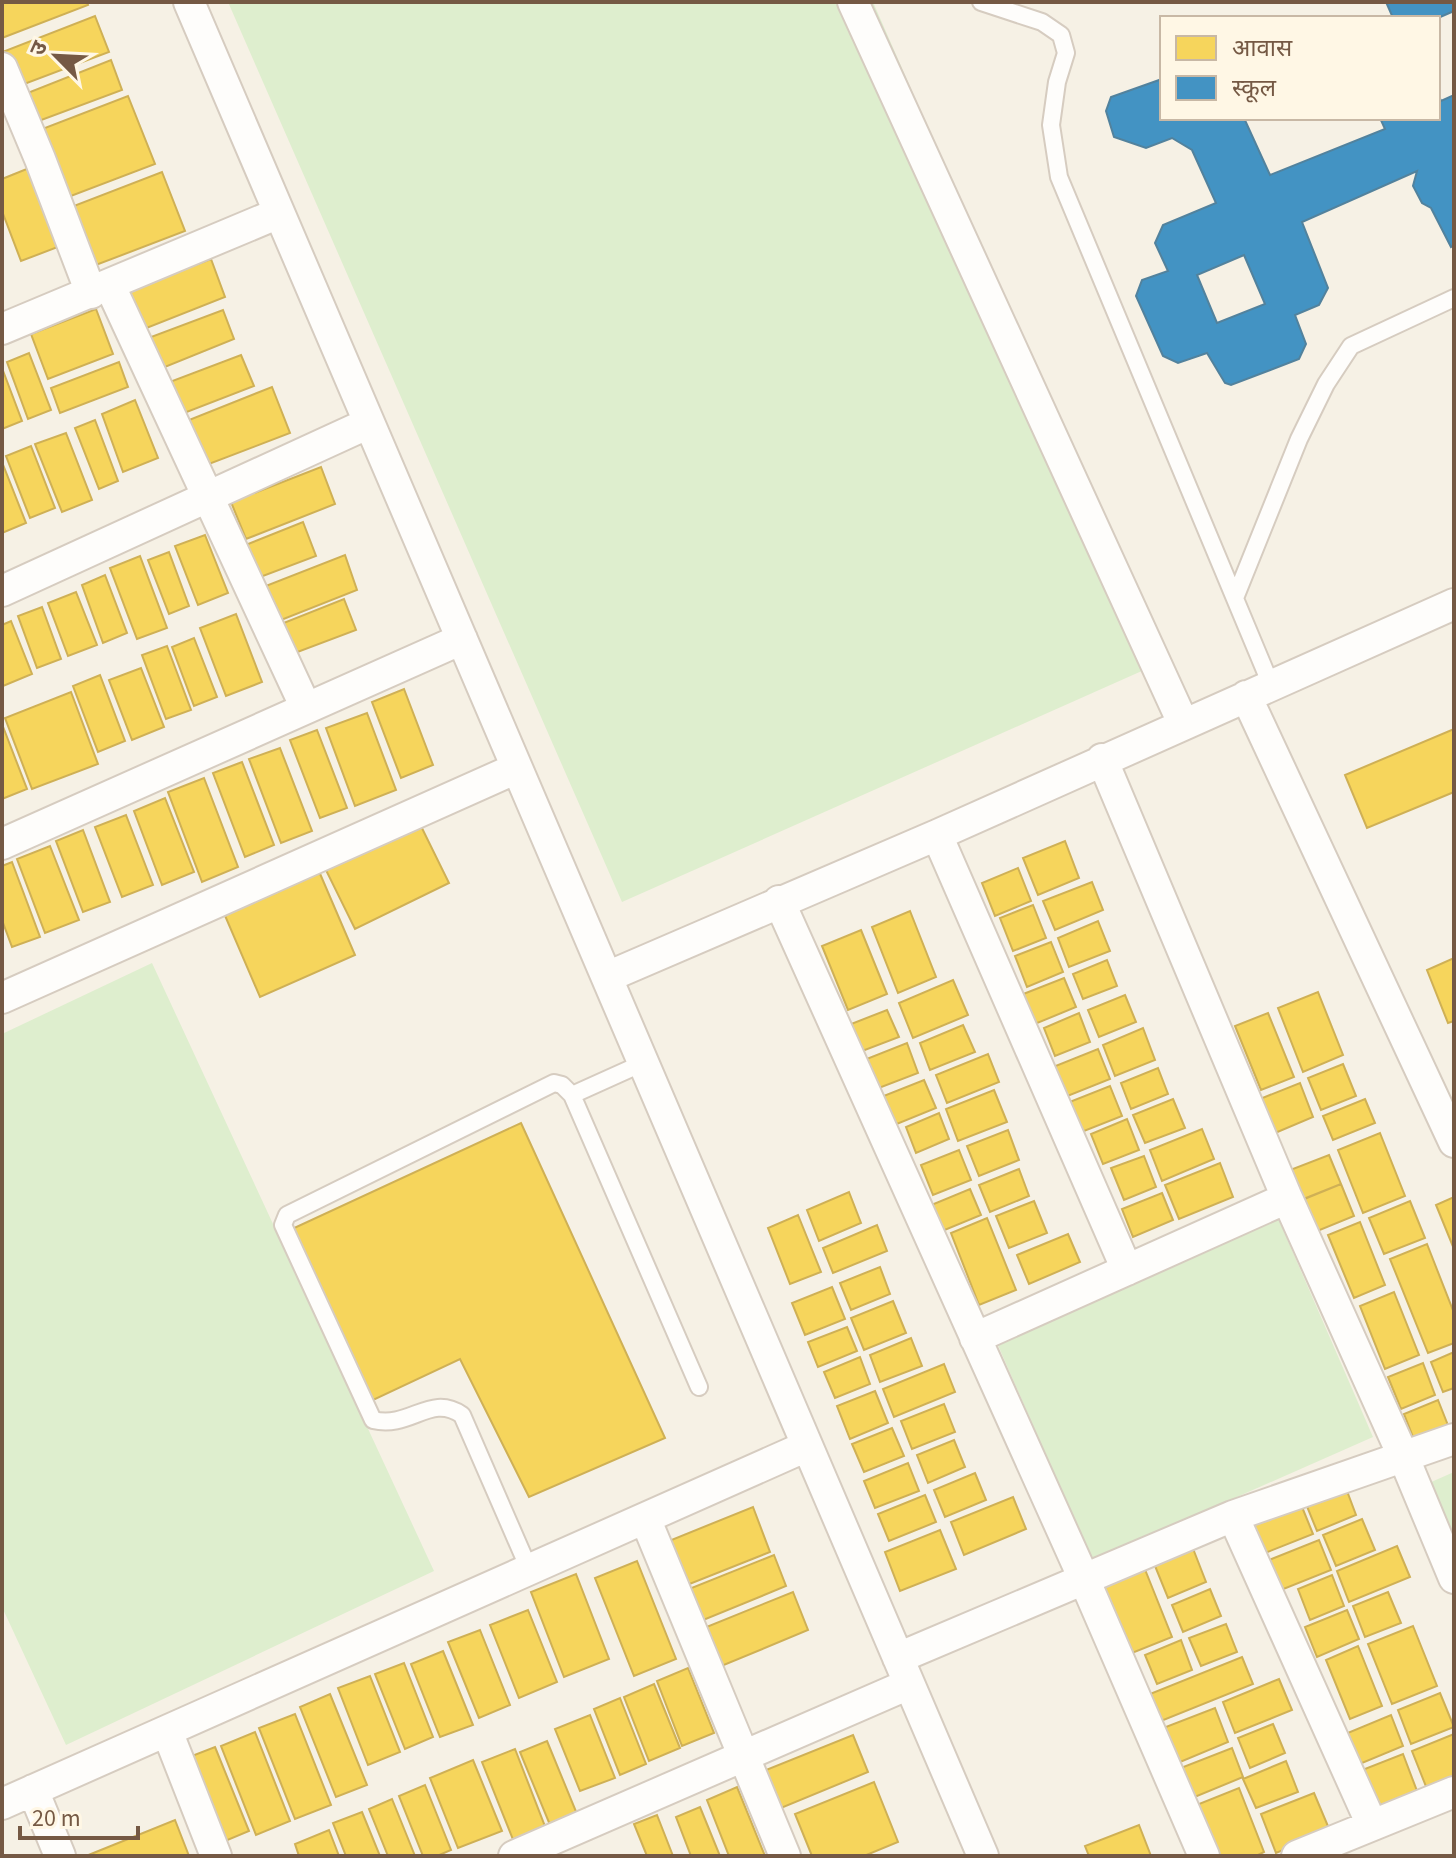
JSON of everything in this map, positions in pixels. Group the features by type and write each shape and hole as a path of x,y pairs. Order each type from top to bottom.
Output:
{"street":[{"path":"189,2 983,1856"},
{"path":"853,2 1183,723"},
{"path":"2,68 100,290 207,497 306,708"},
{"path":"2,329 279,213"},
{"path":"2,591 369,423"},
{"path":"607,977 937,835 1454,604"},
{"path":"2,844 462,639"},
{"path":"1258,691 1454,1142"},
{"path":"1102,759 1287,1198 1404,1458 1454,1578"},
{"path":"2,998 517,768"},
{"path":"937,835 1127,1270"},
{"path":"779,901 1084,1579 1204,1856"},
{"path":"975,1338 1287,1198"},
{"path":"514,1856 744,1756 1084,1579 1233,1516 1454,1439"},
{"path":"2,1804 807,1446"},
{"path":"1233,1516 1372,1825"},
{"path":"645,1518 785,1856"},
{"path":"167,1731 216,1856"},
{"path":"33,1790 60,1856"},
{"path":"1297,1856 1454,1792"}],"lane":[{"path":"981,2 1042,22 1061,35 1066,53 1057,82 1051,125 1059,177 1235,598 1258,691"},
{"path":"1235,598 1299,439 1326,384 1351,346 1454,298"},
{"path":"572,1095 643,1063"},
{"path":"529,1569 462,1415 450,1406 434,1407 385,1423 373,1420 283,1225 287,1215 554,1083 562,1085 572,1095 699,1387"}],"green space":[{"path":"228,2 873,2 1162,662 622,902"},
{"path":"152,963 434,1571 66,1745 2,1607 2,1034"},
{"path":"1278,1218 1373,1437 1092,1561 997,1343"},
{"path":"1454,1472 1454,1539 1429,1483"}],"building: आवास":[{"path":"2,2 87,2 88,5 2,38"},
{"path":"95,16 109,52 19,86 5,51"},
{"path":"111,60 122,90 36,122 25,94"},
{"path":"128,96 155,164 63,199 37,131"},
{"path":"34,166 63,245 21,261 2,211 2,179"},
{"path":"162,172 185,231 88,268 66,209"},
{"path":"211,259 225,297 139,331 124,292"},
{"path":"96,309 113,354 48,379 31,334"},
{"path":"223,310 234,339 155,371 143,340"},
{"path":"29,353 51,410 28,419 7,362"},
{"path":"241,355 254,386 179,415 167,383"},
{"path":"119,362 128,387 60,413 51,388"},
{"path":"2,368 22,421 2,429"},
{"path":"272,387 290,433 201,467 184,422"},
{"path":"135,400 158,458 123,472 102,414"},
{"path":"95,420 118,481 99,489 75,428"},
{"path":"66,433 92,500 62,512 35,444"},
{"path":"31,446 55,508 30,518 6,456"},
{"path":"2,462 26,523 2,533"},
{"path":"321,467 335,504 246,539 231,502"},
{"path":"303,522 316,556 255,579 243,546"},
{"path":"205,535 228,593 198,605 175,546"},
{"path":"169,552 189,606 169,614 148,560"},
{"path":"345,555 357,590 271,624 258,589"},
{"path":"140,556 167,628 137,639 110,568"},
{"path":"105,575 127,633 103,643 82,585"},
{"path":"76,592 97,645 68,656 48,603"},
{"path":"344,599 356,630 287,656 276,626"},
{"path":"42,607 61,659 37,668 18,616"},
{"path":"236,614 262,682 226,696 200,628"},
{"path":"11,621 32,674 3,686 2,625"},
{"path":"194,638 217,697 194,706 172,647"},
{"path":"167,646 191,710 166,719 142,655"},
{"path":"141,668 164,727 132,740 109,680"},
{"path":"100,675 125,741 98,752 73,686"},
{"path":"404,689 433,765 401,778 372,702"},
{"path":"71,692 98,764 32,789 5,718"},
{"path":"367,713 396,790 355,806 326,728"},
{"path":"2,724 27,789 2,799"},
{"path":"1454,729 1454,792 1367,828 1345,775"},
{"path":"317,730 347,808 320,818 290,740"},
{"path":"280,748 312,831 281,843 249,759"},
{"path":"242,762 274,845 245,857 213,773"},
{"path":"204,778 238,867 202,882 168,792"},
{"path":"165,798 194,872 162,885 134,811"},
{"path":"126,815 153,885 122,897 95,827"},
{"path":"416,816 449,883 355,929 322,862"},
{"path":"83,830 110,902 83,912 56,841"},
{"path":"1065,841 1079,878 1038,895 1023,858"},
{"path":"50,846 79,920 45,933 17,859"},
{"path":"12,862 40,937 12,947 2,920 2,866"},
{"path":"1018,868 1031,901 995,916 982,883"},
{"path":"318,869 355,955 260,997 223,911"},
{"path":"1092,882 1103,910 1055,930 1043,901"},
{"path":"1033,905 1046,938 1013,951 1000,918"},
{"path":"910,911 936,977 898,993 872,927"},
{"path":"1098,921 1110,951 1069,967 1058,938"},
{"path":"861,930 887,994 848,1010 822,946"},
{"path":"1051,942 1063,972 1027,987 1015,956"},
{"path":"1454,958 1454,1021 1448,1023 1427,970"},
{"path":"1107,960 1117,986 1083,999 1073,974"},
{"path":"1064,978 1076,1007 1025,1028 1013,998"},
{"path":"953,980 968,1015 913,1038 899,1003"},
{"path":"1318,992 1343,1055 1303,1072 1278,1008"},
{"path":"1125,995 1136,1022 1099,1037 1088,1010"},
{"path":"887,1010 899,1037 857,1053 846,1026"},
{"path":"1079,1013 1090,1042 1055,1056 1044,1028"},
{"path":"1268,1013 1294,1077 1261,1090 1235,1026"},
{"path":"963,1025 975,1052 930,1070 920,1043"},
{"path":"1143,1028 1155,1060 1115,1076 1103,1045"},
{"path":"907,1043 918,1073 871,1091 859,1062"},
{"path":"1098,1049 1110,1079 1060,1099 1048,1069"},
{"path":"988,1054 999,1082 947,1103 936,1075"},
{"path":"1343,1064 1356,1096 1321,1110 1308,1078"},
{"path":"1158,1068 1168,1094 1131,1109 1121,1083"},
{"path":"924,1080 936,1108 887,1128 876,1099"},
{"path":"1300,1083 1313,1117 1268,1136 1255,1101"},
{"path":"1110,1086 1122,1116 1079,1133 1067,1103"},
{"path":"994,1090 1007,1122 958,1141 946,1109"},
{"path":"1173,1099 1185,1128 1145,1143 1133,1115"},
{"path":"1365,1099 1375,1123 1333,1140 1323,1116"},
{"path":"939,1113 949,1139 916,1153 906,1127"},
{"path":"1127,1119 1139,1150 1103,1164 1091,1134"},
{"path":"521,1123 665,1438 529,1497 460,1359 371,1401 292,1229"},
{"path":"1202,1129 1214,1159 1162,1181 1150,1150"},
{"path":"1008,1130 1019,1160 979,1176 967,1146"},
{"path":"1380,1133 1405,1196 1363,1213 1338,1150"},
{"path":"959,1150 971,1180 933,1195 921,1165"},
{"path":"1329,1155 1341,1184 1296,1202 1285,1172"},
{"path":"1144,1156 1156,1187 1124,1200 1111,1168"},
{"path":"1220,1163 1233,1197 1179,1219 1165,1185"},
{"path":"1019,1169 1029,1196 990,1212 979,1185"},
{"path":"1341,1184 1354,1216 1310,1234 1297,1202"},
{"path":"970,1189 981,1215 935,1234 924,1208"},
{"path":"849,1192 861,1223 819,1241 807,1210"},
{"path":"1162,1193 1173,1220 1133,1237 1122,1209"},
{"path":"1454,1197 1454,1249 1436,1205"},
{"path":"1034,1201 1047,1233 1009,1248 996,1216"},
{"path":"1410,1201 1425,1238 1384,1254 1369,1218"},
{"path":"798,1215 821,1272 790,1284 768,1228"},
{"path":"987,1218 1016,1290 979,1305 951,1233"},
{"path":"1360,1222 1385,1285 1354,1298 1328,1235"},
{"path":"877,1225 887,1251 833,1273 823,1248"},
{"path":"1068,1234 1080,1262 1029,1284 1017,1255"},
{"path":"1427,1244 1454,1313 1454,1343 1428,1353 1390,1259"},
{"path":"880,1267 890,1294 851,1310 840,1283"},
{"path":"832,1287 845,1319 805,1335 792,1303"},
{"path":"1394,1292 1419,1355 1385,1369 1360,1306"},
{"path":"893,1301 906,1333 864,1350 851,1318"},
{"path":"847,1327 857,1351 818,1367 808,1342"},
{"path":"911,1338 922,1366 880,1382 870,1355"},
{"path":"1454,1352 1454,1388 1443,1392 1431,1362"},
{"path":"860,1357 870,1384 835,1398 824,1372"},
{"path":"1423,1363 1435,1395 1401,1409 1388,1377"},
{"path":"944,1364 955,1392 894,1417 883,1389"},
{"path":"875,1391 888,1423 850,1439 837,1406"},
{"path":"1438,1400 1451,1433 1417,1447 1404,1414"},
{"path":"944,1404 955,1432 912,1449 901,1421"},
{"path":"892,1428 904,1456 864,1472 852,1444"},
{"path":"954,1440 965,1467 928,1483 917,1455"},
{"path":"908,1463 919,1491 875,1508 864,1481"},
{"path":"975,1473 986,1500 945,1517 934,1490"},
{"path":"1344,1483 1356,1515 1317,1531 1304,1499"},
{"path":"925,1495 936,1522 889,1541 878,1514"},
{"path":"1013,1497 1026,1529 964,1555 951,1522"},
{"path":"1300,1502 1313,1534 1260,1555 1247,1524"},
{"path":"753,1507 770,1552 682,1587 664,1543"},
{"path":"1362,1519 1375,1550 1336,1566 1323,1535"},
{"path":"940,1530 956,1569 900,1591 885,1552"},
{"path":"1319,1540 1331,1570 1281,1590 1269,1560"},
{"path":"1192,1546 1206,1582 1168,1598 1153,1561"},
{"path":"1397,1546 1410,1577 1349,1602 1337,1571"},
{"path":"774,1555 786,1586 696,1623 684,1591"},
{"path":"637,1561 676,1659 634,1676 595,1578"},
{"path":"1144,1567 1172,1637 1122,1657 1094,1587"},
{"path":"576,1574 609,1659 564,1677 531,1592"},
{"path":"1332,1575 1344,1606 1310,1620 1298,1589"},
{"path":"1210,1589 1221,1616 1183,1632 1172,1605"},
{"path":"793,1592 808,1630 719,1667 704,1628"},
{"path":"1388,1592 1401,1623 1365,1637 1353,1606"},
{"path":"528,1610 557,1682 519,1698 490,1625"},
{"path":"1347,1610 1359,1639 1317,1657 1305,1627"},
{"path":"1226,1624 1237,1652 1201,1666 1189,1638"},
{"path":"1413,1626 1437,1686 1392,1704 1368,1644"},
{"path":"480,1630 510,1705 479,1718 448,1642"},
{"path":"1181,1640 1192,1670 1157,1684 1145,1655"},
{"path":"1358,1646 1382,1706 1350,1719 1326,1660"},
{"path":"443,1651 473,1725 440,1737 411,1664"},
{"path":"1242,1657 1253,1684 1156,1723 1145,1696"},
{"path":"404,1663 433,1737 405,1749 375,1674"},
{"path":"688,1668 714,1733 682,1746 657,1681"},
{"path":"370,1676 400,1752 368,1765 338,1688"},
{"path":"1279,1679 1292,1710 1235,1733 1223,1702"},
{"path":"654,1684 680,1748 649,1761 624,1697"},
{"path":"1440,1693 1454,1727 1411,1744 1398,1710"},
{"path":"330,1694 367,1785 336,1797 300,1707"},
{"path":"620,1698 646,1764 620,1775 594,1709"},
{"path":"1215,1708 1228,1742 1173,1765 1158,1730"},
{"path":"295,1714 331,1805 295,1819 259,1728"},
{"path":"590,1715 615,1778 580,1791 555,1729"},
{"path":"1391,1715 1403,1746 1350,1768 1338,1737"},
{"path":"1273,1724 1285,1753 1250,1768 1238,1738"},
{"path":"255,1732 290,1821 256,1835 221,1746"},
{"path":"1454,1734 1454,1778 1427,1789 1412,1751"},
{"path":"853,1735 868,1772 781,1808 766,1770"},
{"path":"547,1741 577,1814 550,1825 520,1752"},
{"path":"215,1747 249,1831 218,1844 184,1759"},
{"path":"1232,1748 1243,1777 1185,1801 1173,1771"},
{"path":"515,1749 546,1829 514,1842 482,1762"},
{"path":"1403,1754 1417,1791 1366,1811 1352,1774"},
{"path":"473,1760 502,1831 458,1848 430,1778"},
{"path":"1286,1761 1298,1792 1256,1808 1243,1779"},
{"path":"874,1782 898,1842 864,1856 812,1856 795,1814"},
{"path":"425,1785 451,1850 437,1856 423,1856 399,1796"},
{"path":"737,1787 765,1856 729,1856 707,1800"},
{"path":"1239,1788 1264,1852 1256,1856 1214,1856 1194,1806"},
{"path":"1314,1793 1330,1831 1276,1853 1261,1814"},
{"path":"392,1799 415,1856 388,1856 369,1809"},
{"path":"700,1807 720,1856 691,1856 676,1817"},
{"path":"362,1812 380,1856 346,1856 333,1823"},
{"path":"657,1815 673,1856 647,1856 634,1824"},
{"path":"175,1820 189,1856 86,1856"},
{"path":"1139,1825 1151,1856 1089,1856 1085,1846"},
{"path":"329,1830 339,1856 299,1856 295,1844"}],"building: स्कूल":[{"path":"1386,2 1454,2 1454,11 1440,17 1392,16"},
{"path":"1160,80 1160,120 1245,120 1270,175 1385,129 1381,120 1440,120 1440,99 1441,101 1454,95 1454,245 1451,247 1431,208 1422,203 1413,186 1417,171 1302,222 1328,288 1319,305 1295,315 1306,344 1299,359 1231,385 1225,383 1207,353 1178,363 1163,356 1136,296 1142,280 1168,271 1155,243 1163,225 1216,203 1192,150 1172,138 1146,148 1114,137 1106,111 1111,97","holes":["1244,255 1265,304 1217,323 1197,275"]}]}
